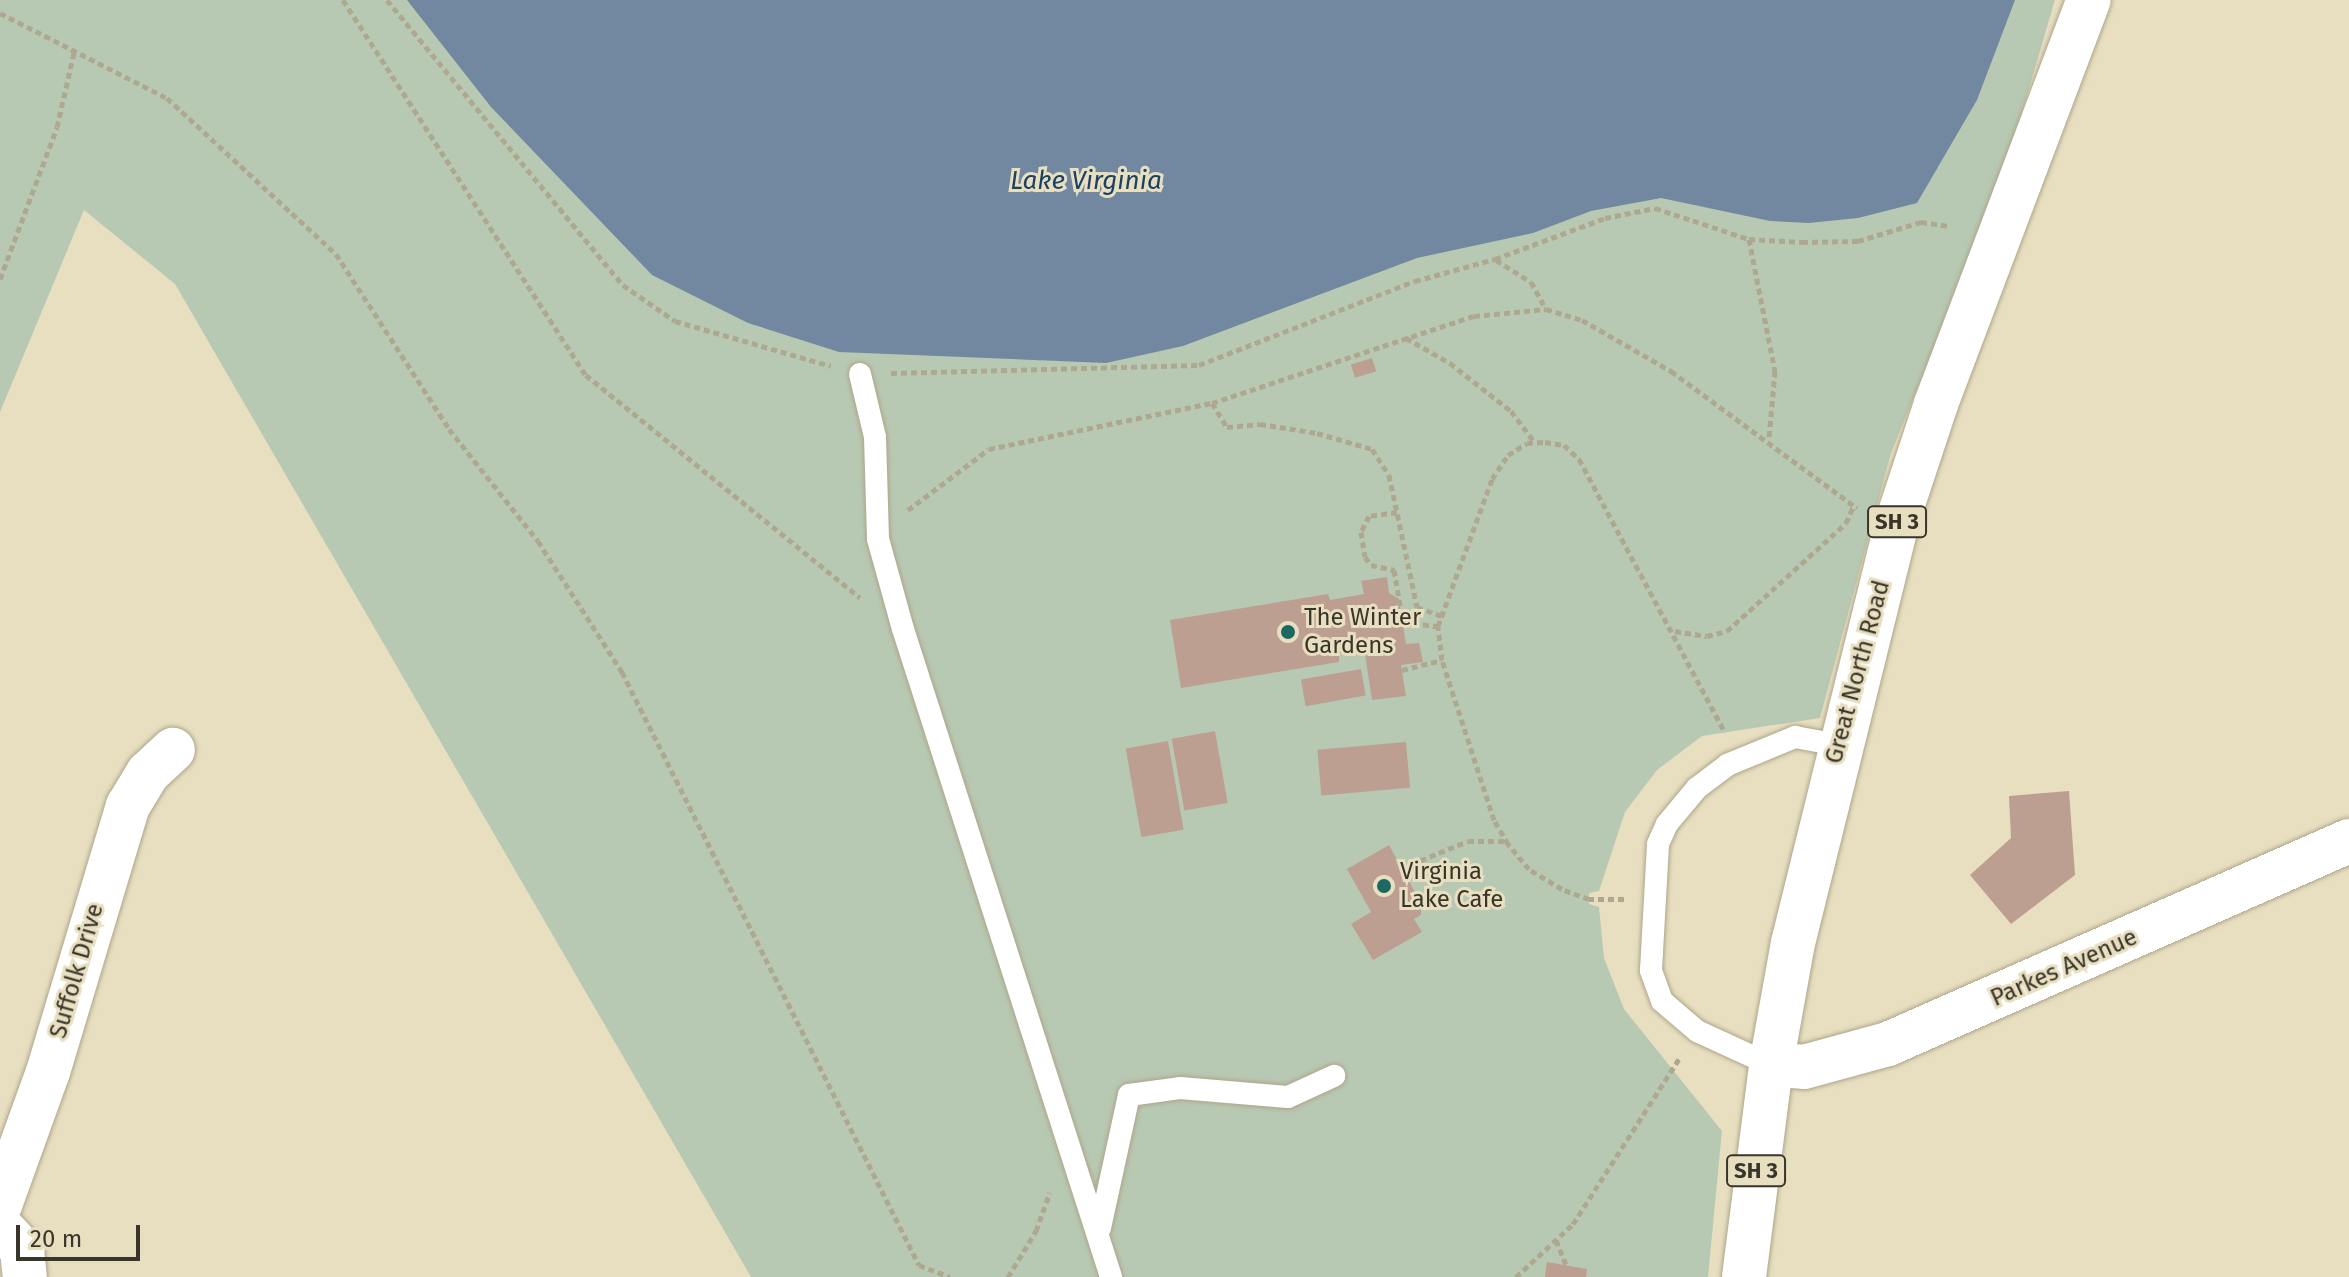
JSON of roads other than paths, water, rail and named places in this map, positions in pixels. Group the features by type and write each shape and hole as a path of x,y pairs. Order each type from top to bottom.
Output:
{"main road":[{"name":"Great North Road","path":"1744,1277 1771,1065 1838,745 1897,522 1936,404 2089,0"},
{"name":"Suffolk Drive","path":"0,1205 48,1072 128,806 148,773 173,750"},
{"name":"Parkes Avenue","path":"1771,1065 1804,1067 1888,1044 2349,841"},
{"path":"0,1226 22,1250 25,1277"}],"lane":[{"path":"860,374 875,437 878,539 903,629 1100,1230 1111,1277"},
{"path":"1771,1065 1697,1031 1662,1001 1651,970 1658,844 1667,824 1697,788 1727,765 1795,737 1838,745"},
{"path":"1100,1230 1129,1095 1180,1088 1288,1097 1334,1076"}],"water":[{"name":"Lake Virginia","path":"407,0 2015,0 1977,100 1917,203 1858,218 1809,223 1770,221 1661,198 1591,211 1533,233 1417,258 1183,346 1106,363 839,352 748,323 652,275 491,107"}],"place":[{"name":"The Winter Gardens","path":"1288,632"},
{"name":"Virginia Lake Cafe","path":"1384,886"}]}
